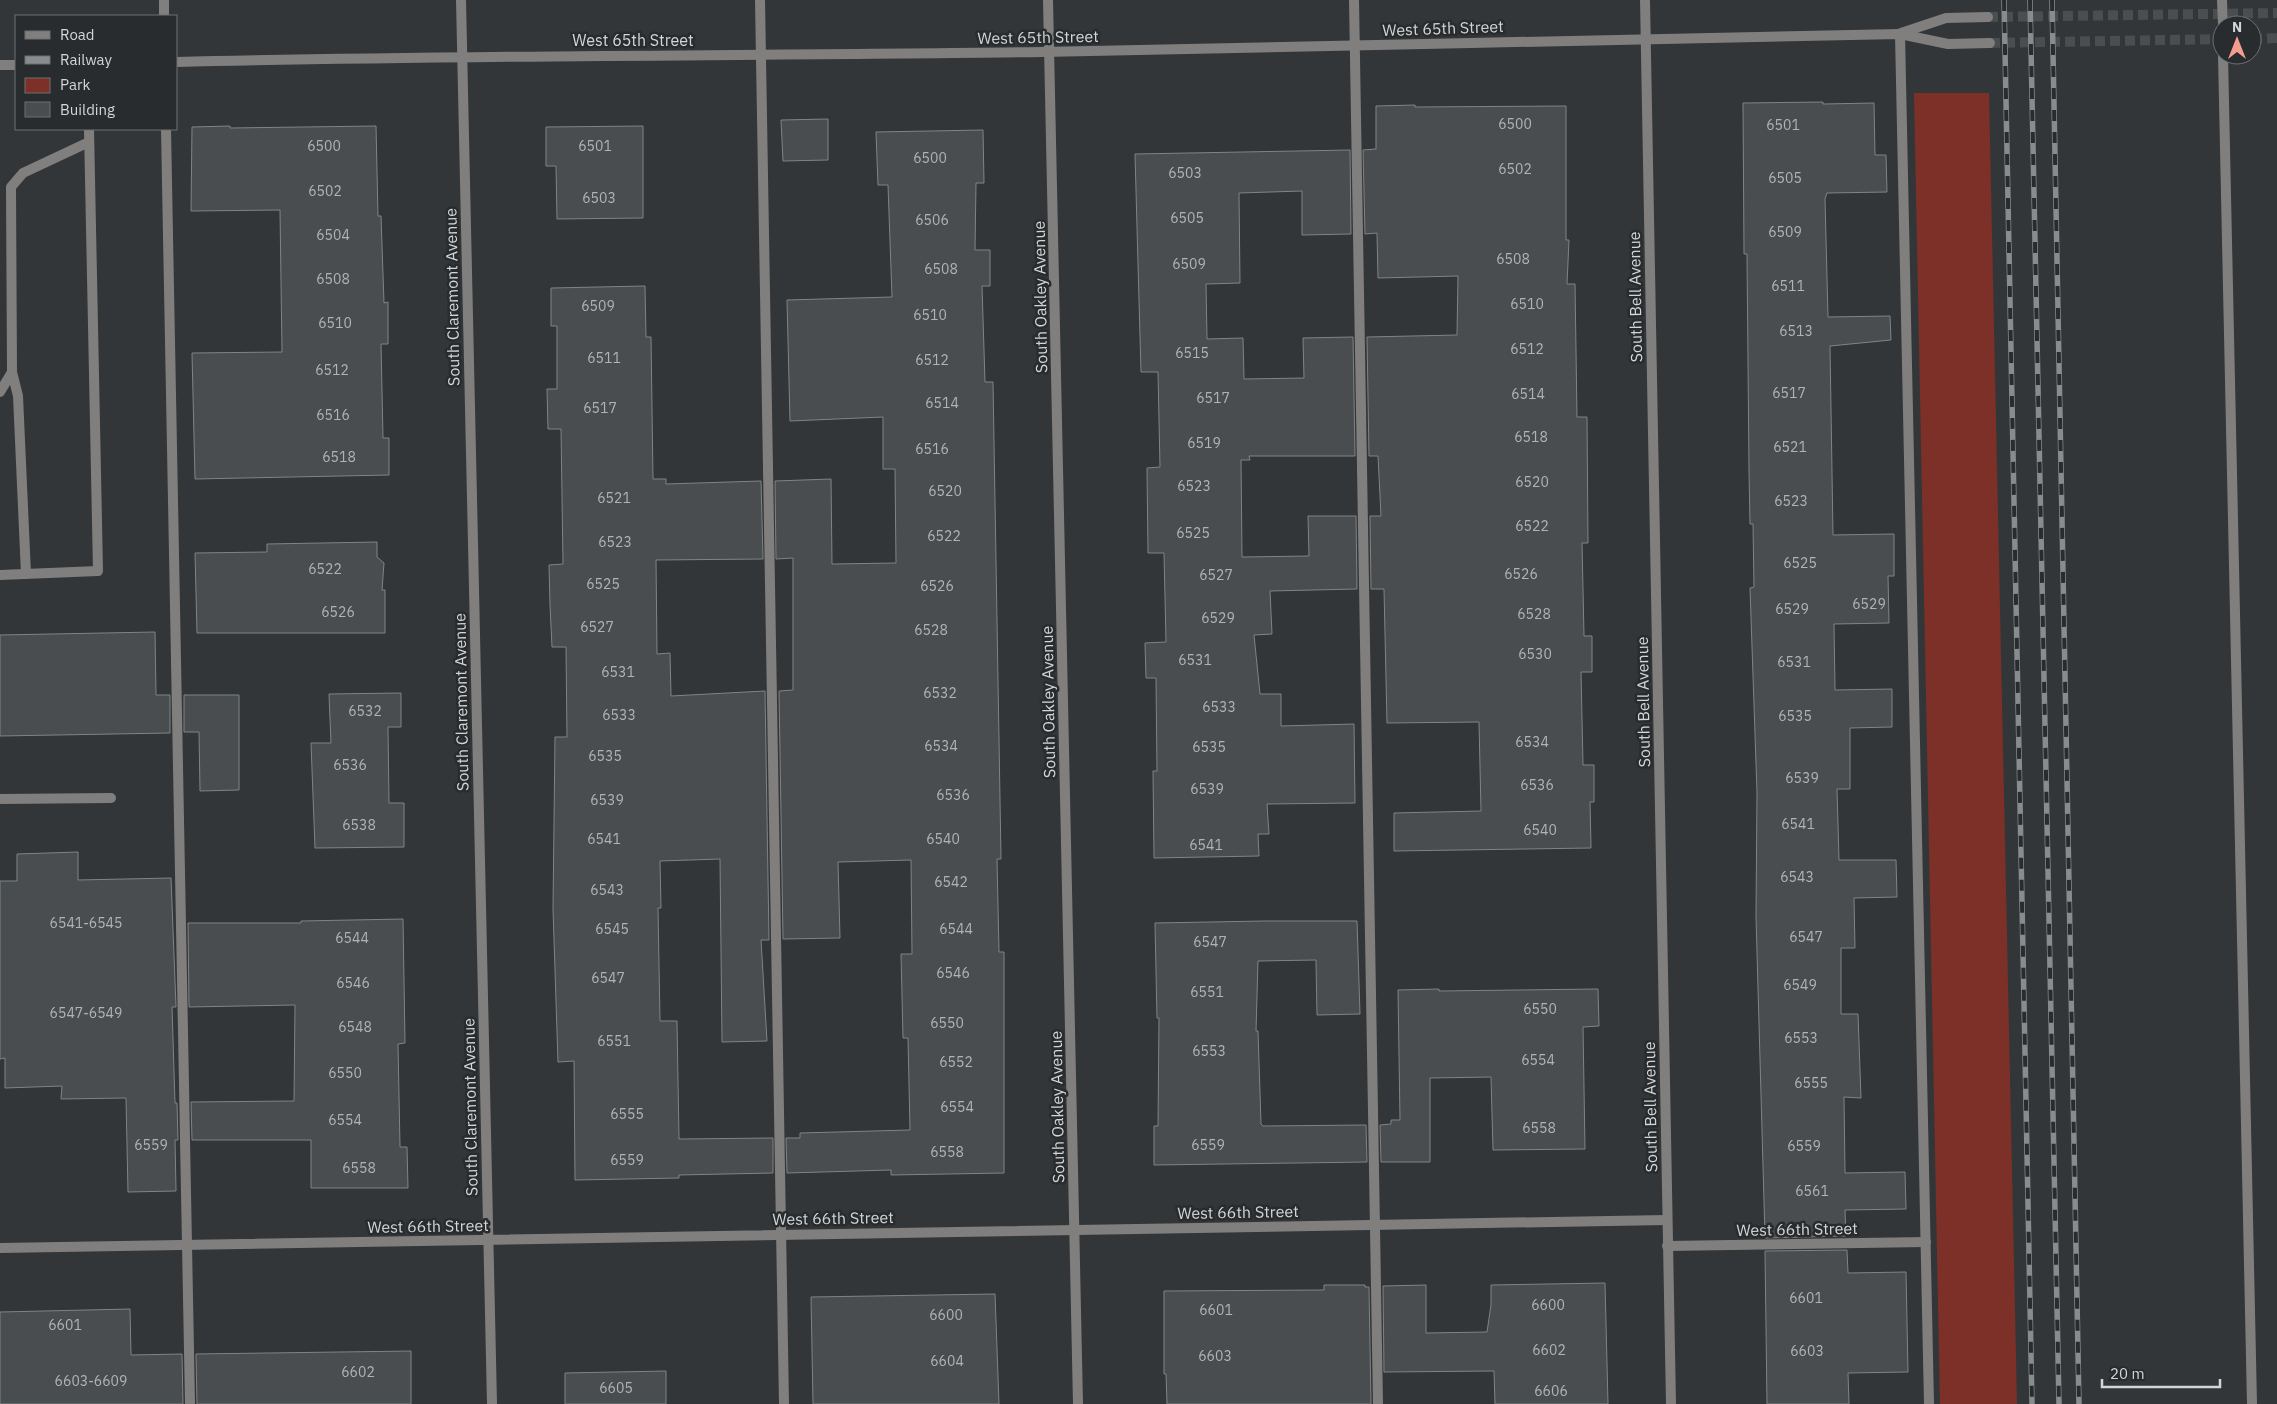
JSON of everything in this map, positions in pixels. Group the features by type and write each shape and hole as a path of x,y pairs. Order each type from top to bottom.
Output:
{"street":[{"path":"164,0 164,15"},
{"name":"South Claremont Avenue","path":"461,0 492,1404"},
{"path":"760,0 784,1404"},
{"name":"South Oakley Avenue","path":"1048,0 1078,1404"},
{"path":"1354,0 1378,1404"},
{"name":"South Bell Avenue","path":"1645,0 1671,1404"},
{"path":"2222,0 2223,15"},
{"name":"West 65th Street","path":"1900,34 1946,18 1988,18"},
{"path":"1900,34 1929,1404"},
{"name":"West 65th Street","path":"178,62 462,56 1049,52 1900,34 1948,44 1990,43"},
{"path":"0,65 15,65"},
{"path":"2223,65 2252,1404"},
{"path":"0,574 98,571 90,130"},
{"path":"166,130 190,1404"},
{"path":"26,574 18,396 12,372 11,187 23,173 90,142"},
{"path":"0,392 12,372"},
{"path":"0,799 112,798"},
{"name":"West 66th Street","path":"0,1248 1667,1220"},
{"name":"West 66th Street","path":"1668,1246 1926,1242"}],"green space":[{"path":"1914,93 1989,93 2017,1404 1940,1404"}],"building":[{"path":"1823,102 1823,104 1874,103 1875,155 1886,155 1887,192 1827,193 1825,199 1828,317 1890,316 1891,340 1830,346 1833,535 1894,534 1894,576 1888,576 1889,623 1834,624 1835,690 1892,689 1892,727 1850,728 1850,789 1837,789 1839,860 1896,860 1897,897 1854,898 1855,948 1841,948 1841,1014 1858,1014 1861,1098 1844,1097 1845,1173 1905,1172 1906,1209 1845,1210 1846,1236 1765,1238 1756,916 1757,792 1750,588 1754,587 1753,524 1750,524 1747,254 1744,254 1743,103"},
{"path":"1415,105 1415,107 1566,106 1566,240 1569,240 1567,284 1575,284 1577,417 1587,417 1588,543 1582,543 1584,636 1592,636 1592,672 1581,672 1583,765 1594,765 1594,802 1590,802 1591,848 1394,851 1394,813 1481,811 1479,722 1387,723 1384,589 1371,589 1370,516 1381,516 1378,456 1369,456 1367,337 1457,335 1458,276 1378,278 1377,233 1365,234 1363,150 1376,149 1376,106"},
{"path":"828,119 828,160 783,161 781,120"},
{"path":"230,126 230,128 376,126 378,216 381,216 384,303 388,302 388,344 381,344 383,438 389,438 389,475 195,479 192,353 282,352 280,210 191,211 192,127"},
{"path":"643,126 643,218 557,219 556,166 546,166 546,127"},
{"path":"983,130 984,183 976,183 975,250 990,250 990,286 982,286 985,382 993,382 1001,859 997,859 999,952 1004,952 1004,1173 891,1175 891,1170 787,1173 786,1138 800,1138 800,1133 910,1130 908,1038 903,1038 901,954 912,954 911,860 838,862 840,938 783,939 779,691 793,690 793,558 776,559 775,481 831,479 832,564 896,563 895,469 883,469 883,417 790,421 787,300 892,297 888,185 878,185 876,132"},
{"path":"1350,150 1351,234 1302,235 1302,191 1239,193 1240,283 1206,284 1207,339 1243,338 1244,379 1304,378 1303,338 1353,337 1355,456 1249,456 1250,460 1241,460 1242,557 1309,556 1308,516 1356,516 1357,589 1270,591 1272,634 1254,635 1260,694 1281,694 1281,726 1354,724 1355,803 1267,804 1269,834 1258,834 1259,856 1154,858 1153,771 1157,771 1156,678 1146,678 1145,643 1166,642 1164,553 1148,553 1147,468 1160,467 1158,372 1141,372 1135,154"},
{"path":"645,286 646,337 651,337 653,479 666,479 666,484 761,481 763,559 656,560 657,654 670,653 671,696 765,691 769,940 761,940 767,1041 722,1042 720,859 660,861 661,908 658,908 660,1021 677,1021 679,1139 773,1138 773,1173 679,1175 679,1178 575,1180 574,1061 558,1062 553,909 555,737 567,737 566,647 552,647 550,605 549,565 563,564 561,429 548,429 547,389 557,389 557,326 551,326 551,288"},
{"path":"377,542 377,557 384,563 382,590 385,590 385,633 197,633 195,553 267,552 267,544"},
{"path":"155,632 156,695 170,695 170,733 0,736 0,635"},
{"path":"401,693 401,727 388,727 389,803 404,803 404,847 315,848 311,743 331,743 329,694"},
{"path":"184,695 239,695 239,790 200,791 199,732 184,732"},
{"path":"78,852 78,880 171,878 176,1007 172,1007 178,1140 175,1140 176,1191 128,1192 126,1098 61,1099 62,1086 5,1088 5,1058 0,1059 0,881 17,881 17,854"},
{"path":"403,919 405,1043 398,1044 400,1147 407,1147 408,1188 311,1188 311,1140 192,1140 191,1102 294,1101 295,1005 189,1007 188,923 301,923 301,921"},
{"path":"1357,921 1360,1014 1317,1015 1316,960 1258,961 1256,1031 1258,1031 1261,1124 1263,1126 1366,1125 1367,1162 1154,1165 1154,1126 1158,1126 1159,1018 1157,1018 1155,923"},
{"path":"1439,989 1439,991 1598,989 1599,1026 1583,1027 1585,1149 1493,1150 1491,1077 1430,1078 1430,1162 1381,1162 1380,1125 1391,1124 1391,1120 1400,1120 1398,990"},
{"path":"1847,1250 1848,1273 1906,1272 1908,1372 1848,1373 1849,1404 1767,1404 1765,1251"},
{"path":"1605,1283 1608,1404 1495,1404 1494,1371 1384,1372 1383,1286 1426,1285 1426,1333 1487,1332 1491,1305 1491,1285"},
{"path":"1324,1285 1365,1285 1365,1287 1369,1287 1371,1404 1167,1404 1166,1374 1164,1374 1164,1291 1324,1290"},
{"path":"995,1294 999,1404 813,1404 811,1297"},
{"path":"130,1309 131,1355 182,1354 183,1404 0,1404 0,1312"},
{"path":"411,1351 411,1404 197,1404 196,1354"},
{"path":"666,1371 666,1404 565,1404 565,1373"}],"tunnel":[{"path":"1988,17 2277,13"},
{"path":"2262,39 2277,38"},
{"path":"1990,43 2212,39"}],"railway":[{"path":"2004,0 2032,1404"},
{"path":"2030,0 2059,1404"},
{"path":"2052,0 2079,1404"}]}
